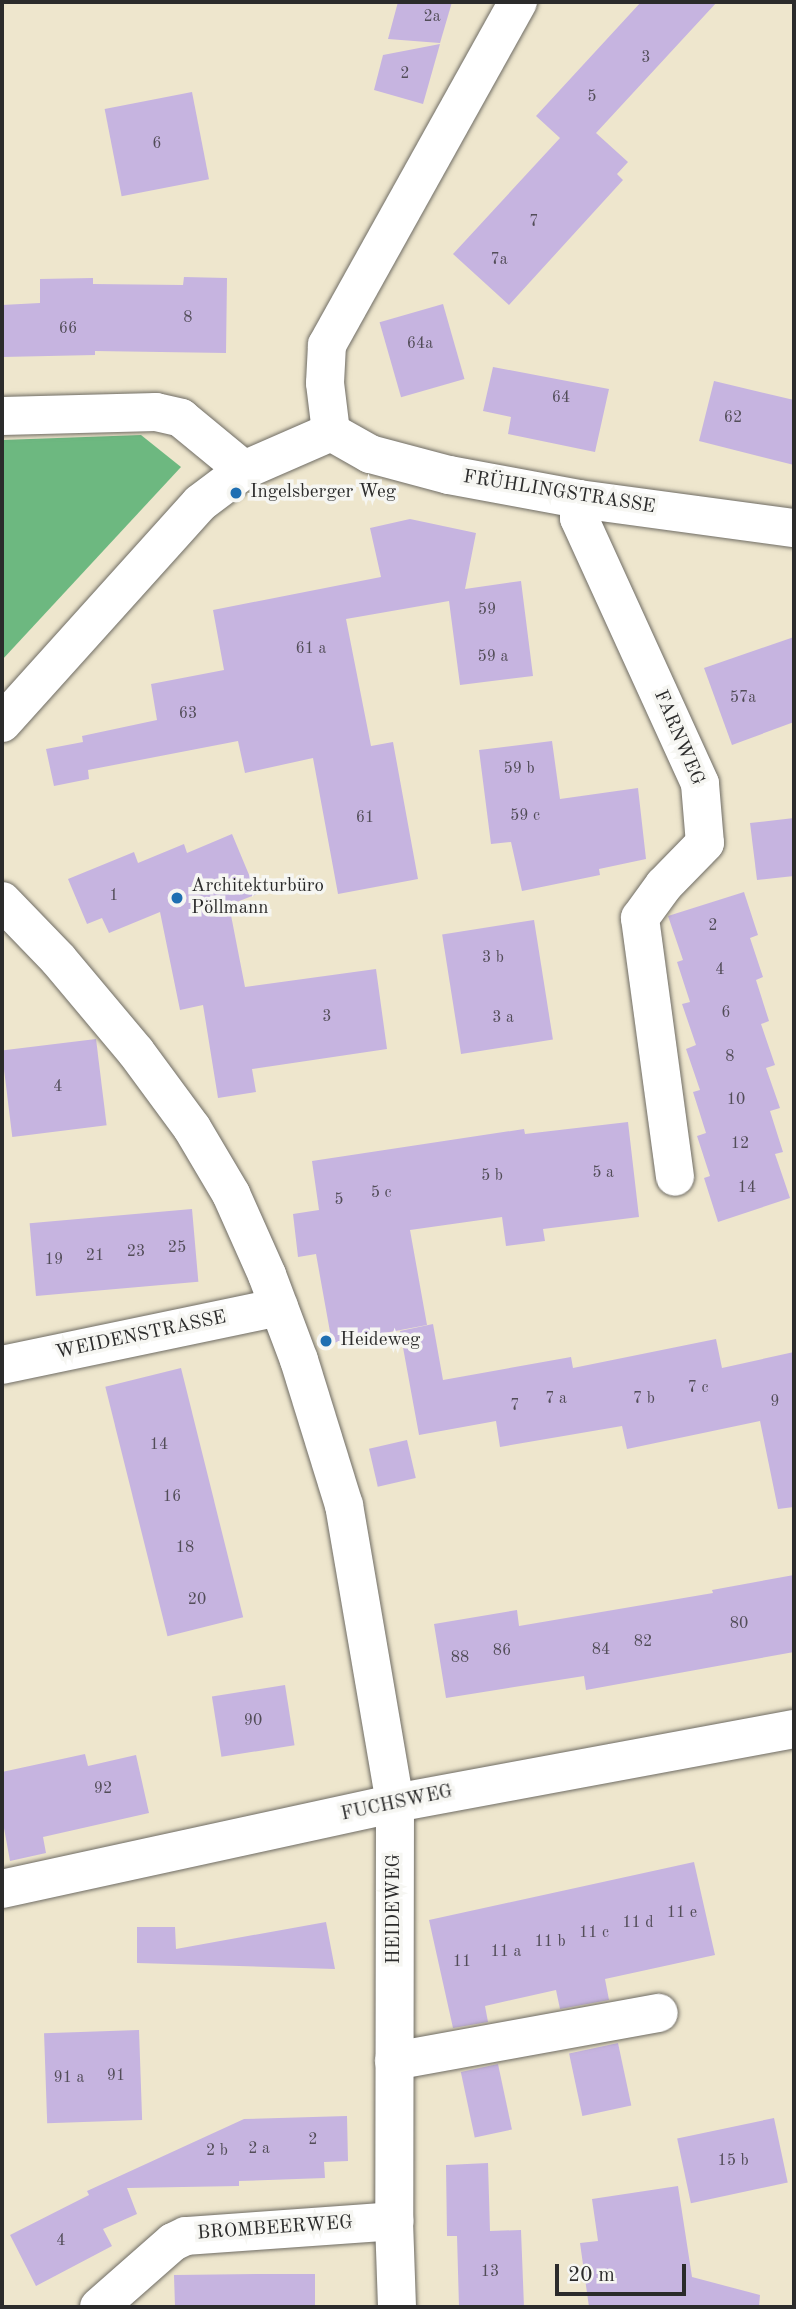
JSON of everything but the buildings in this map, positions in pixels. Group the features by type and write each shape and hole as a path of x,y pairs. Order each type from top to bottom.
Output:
{"street":[{"path":"2,723 200,503 244,470 331,432 326,383 327,345 518,2"},
{"path":"2,416 156,412 181,418 244,470"},
{"name":"FRÜHLINGSTRASSE","path":"331,432 370,454 435,472 579,499 794,528"},
{"name":"FARNWEG","path":"579,499 579,518 701,784 705,843 664,885 640,918 675,1177"},
{"name":"HEIDEWEG","path":"2,901 102,1011 192,1128 231,1194 279,1307 344,1505 395,1803 394,2221 397,2307"},
{"name":"WEIDENSTRASSE","path":"2,1365 279,1307"},
{"name":"FUCHSWEG","path":"2,1889 395,1803 794,1729"},
{"path":"394,2061 659,2013"},
{"name":"BROMBEERWEG","path":"99,2307 173,2242 186,2236 394,2221"}],"green space":[{"path":"141,435 181,467 2,660 2,440"}],"place":[{"name":"Ingelsberger Weg","path":"236,493"},
{"name":"Architekturbüro Pöllmann","path":"177,898"},
{"name":"Heideweg","path":"326,1341"}]}
